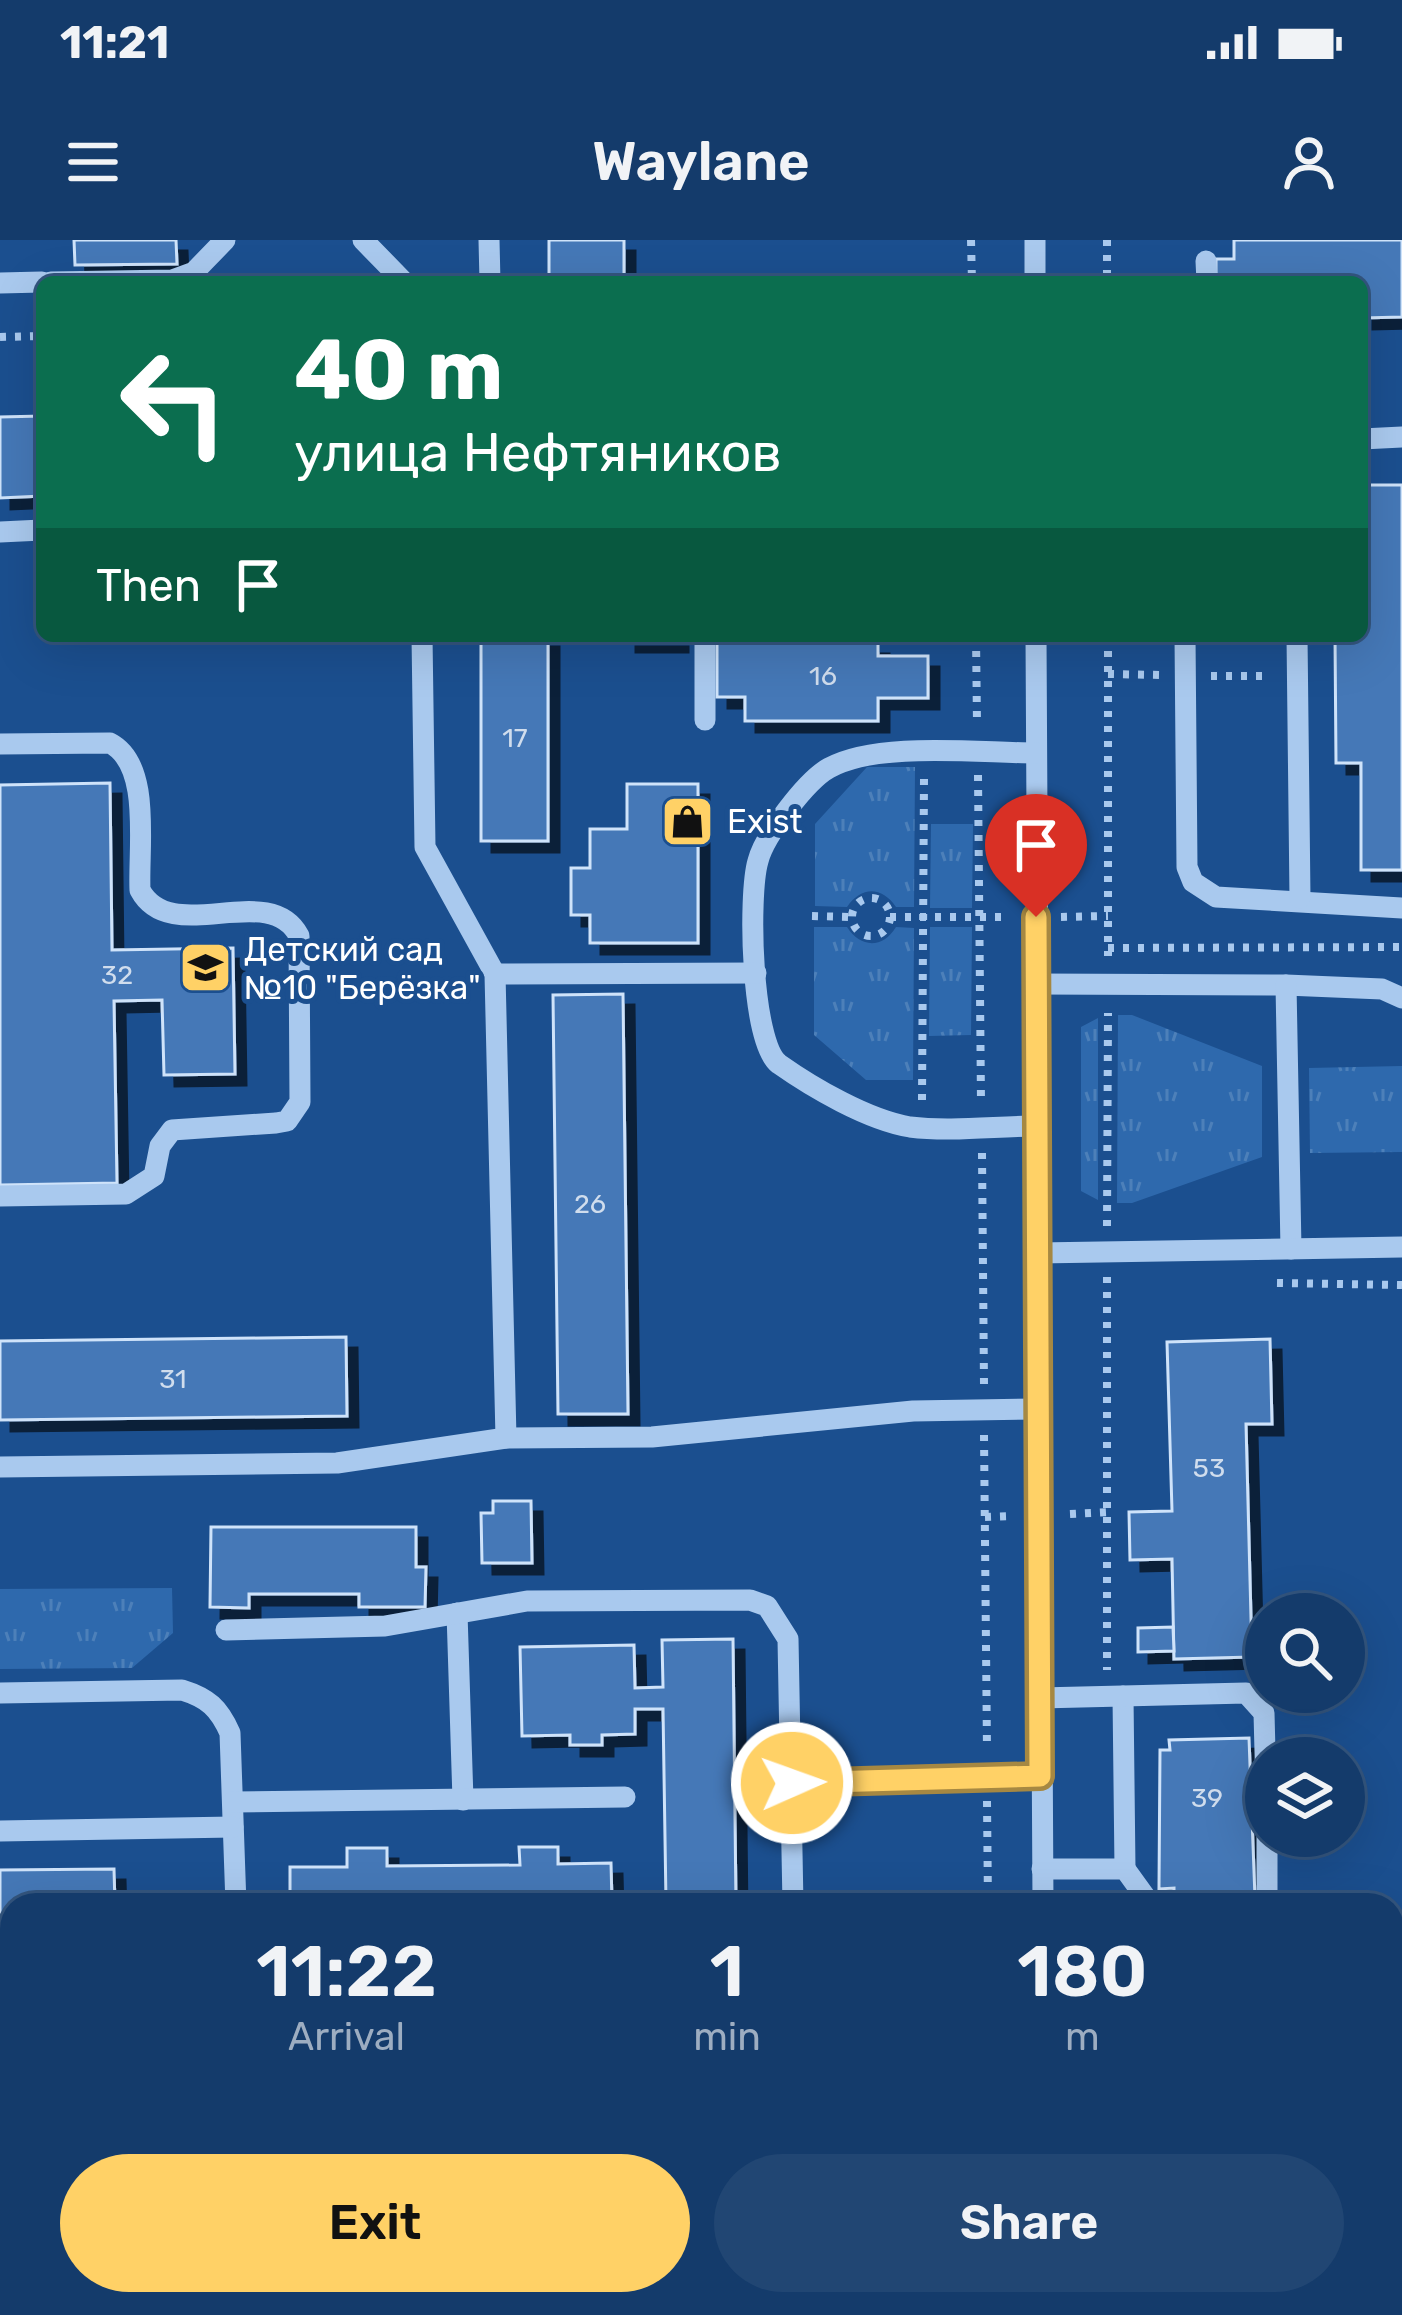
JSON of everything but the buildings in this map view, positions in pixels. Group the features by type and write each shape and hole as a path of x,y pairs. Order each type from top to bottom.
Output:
{"street":[{"path":"183,276 194,272 224,240"},
{"path":"363,240 398,276"},
{"path":"489,240 490,276"},
{"path":"1035,240 1035,276"},
{"path":"0,283 36,282"},
{"path":"1368,439 1402,437"},
{"path":"0,532 36,530"},
{"path":"422,642 425,847 496,974 506,1438"},
{"path":"704,720 705,642"},
{"path":"1036,642 1043,1893"},
{"path":"1185,642 1187,867 1192,882 1216,897 1300,898 1349,907 1402,908"},
{"path":"1297,642 1300,898"},
{"path":"0,744 110,743 123,750 135,771 140,890 146,901 163,914 277,914 294,926 299,936 300,1102 287,1120 276,1123 172,1130 160,1146 154,1176 125,1194 0,1196"},
{"path":"1036,753 854,758 824,770 769,835 757,863 756,973 759,1030 775,1061 875,1116 922,1126 1038,1126"},
{"path":"496,974 756,973"},
{"path":"1036,984 1286,985 1382,989 1402,998"},
{"path":"1286,985 1291,1249"},
{"path":"1038,1252 1402,1247"},
{"path":"0,1467 337,1463 506,1438 652,1437 913,1411 1038,1409"},
{"path":"226,1630 385,1625 527,1601 750,1600 767,1606 788,1640 793,1893"},
{"path":"458,1613 463,1800"},
{"path":"0,1693 182,1690 204,1697 220,1712 230,1733 236,1893"},
{"path":"1123,1696 1125,1869 1142,1893"},
{"path":"1040,1698 1256,1697 1264,1713 1265,1737"},
{"path":"792,1783 1040,1776"},
{"path":"233,1802 625,1798"},
{"path":"0,1831 233,1827"},
{"path":"1267,1893 1268,1857"},
{"path":"1042,1869 1125,1869"}],"path":[{"path":"971,240 972,276"},
{"path":"1107,240 1107,276"},
{"path":"0,337 36,336"},
{"path":"976,642 988,1893"},
{"path":"922,1126 924,754"},
{"path":"871,898 883,902 890,917 883,933 868,936 857,930 852,917 860,902 871,898"},
{"path":"812,916 852,917"},
{"path":"890,917 1108,916"},
{"path":"1108,948 1402,947"}],"green space":[{"path":"867,767 915,767 914,907 896,907 872,891 859,895 847,907 815,906 815,824"},
{"path":"931,824 973,824 972,908 930,908"},
{"path":"814,927 847,927 858,939 872,943 885,939 896,927 914,928 913,1080 866,1080 814,1035"},
{"path":"930,927 972,927 971,1035 929,1036"},
{"path":"1118,1015 1132,1015 1262,1066 1262,1157 1132,1203 1117,1203"},
{"path":"1098,1018 1098,1200 1081,1191 1081,1027"},
{"path":"1402,1066 1402,1152 1310,1153 1309,1068"},
{"path":"172,1588 173,1633 132,1668 0,1669 0,1589"}],"place":[{"name":"Exist","path":"688,821"},
{"name":"Детский сад №10 \"Берёзка\"","path":"205,968"}],"route":[{"path":"792,1783 1040,1776 1036,917"}]}
